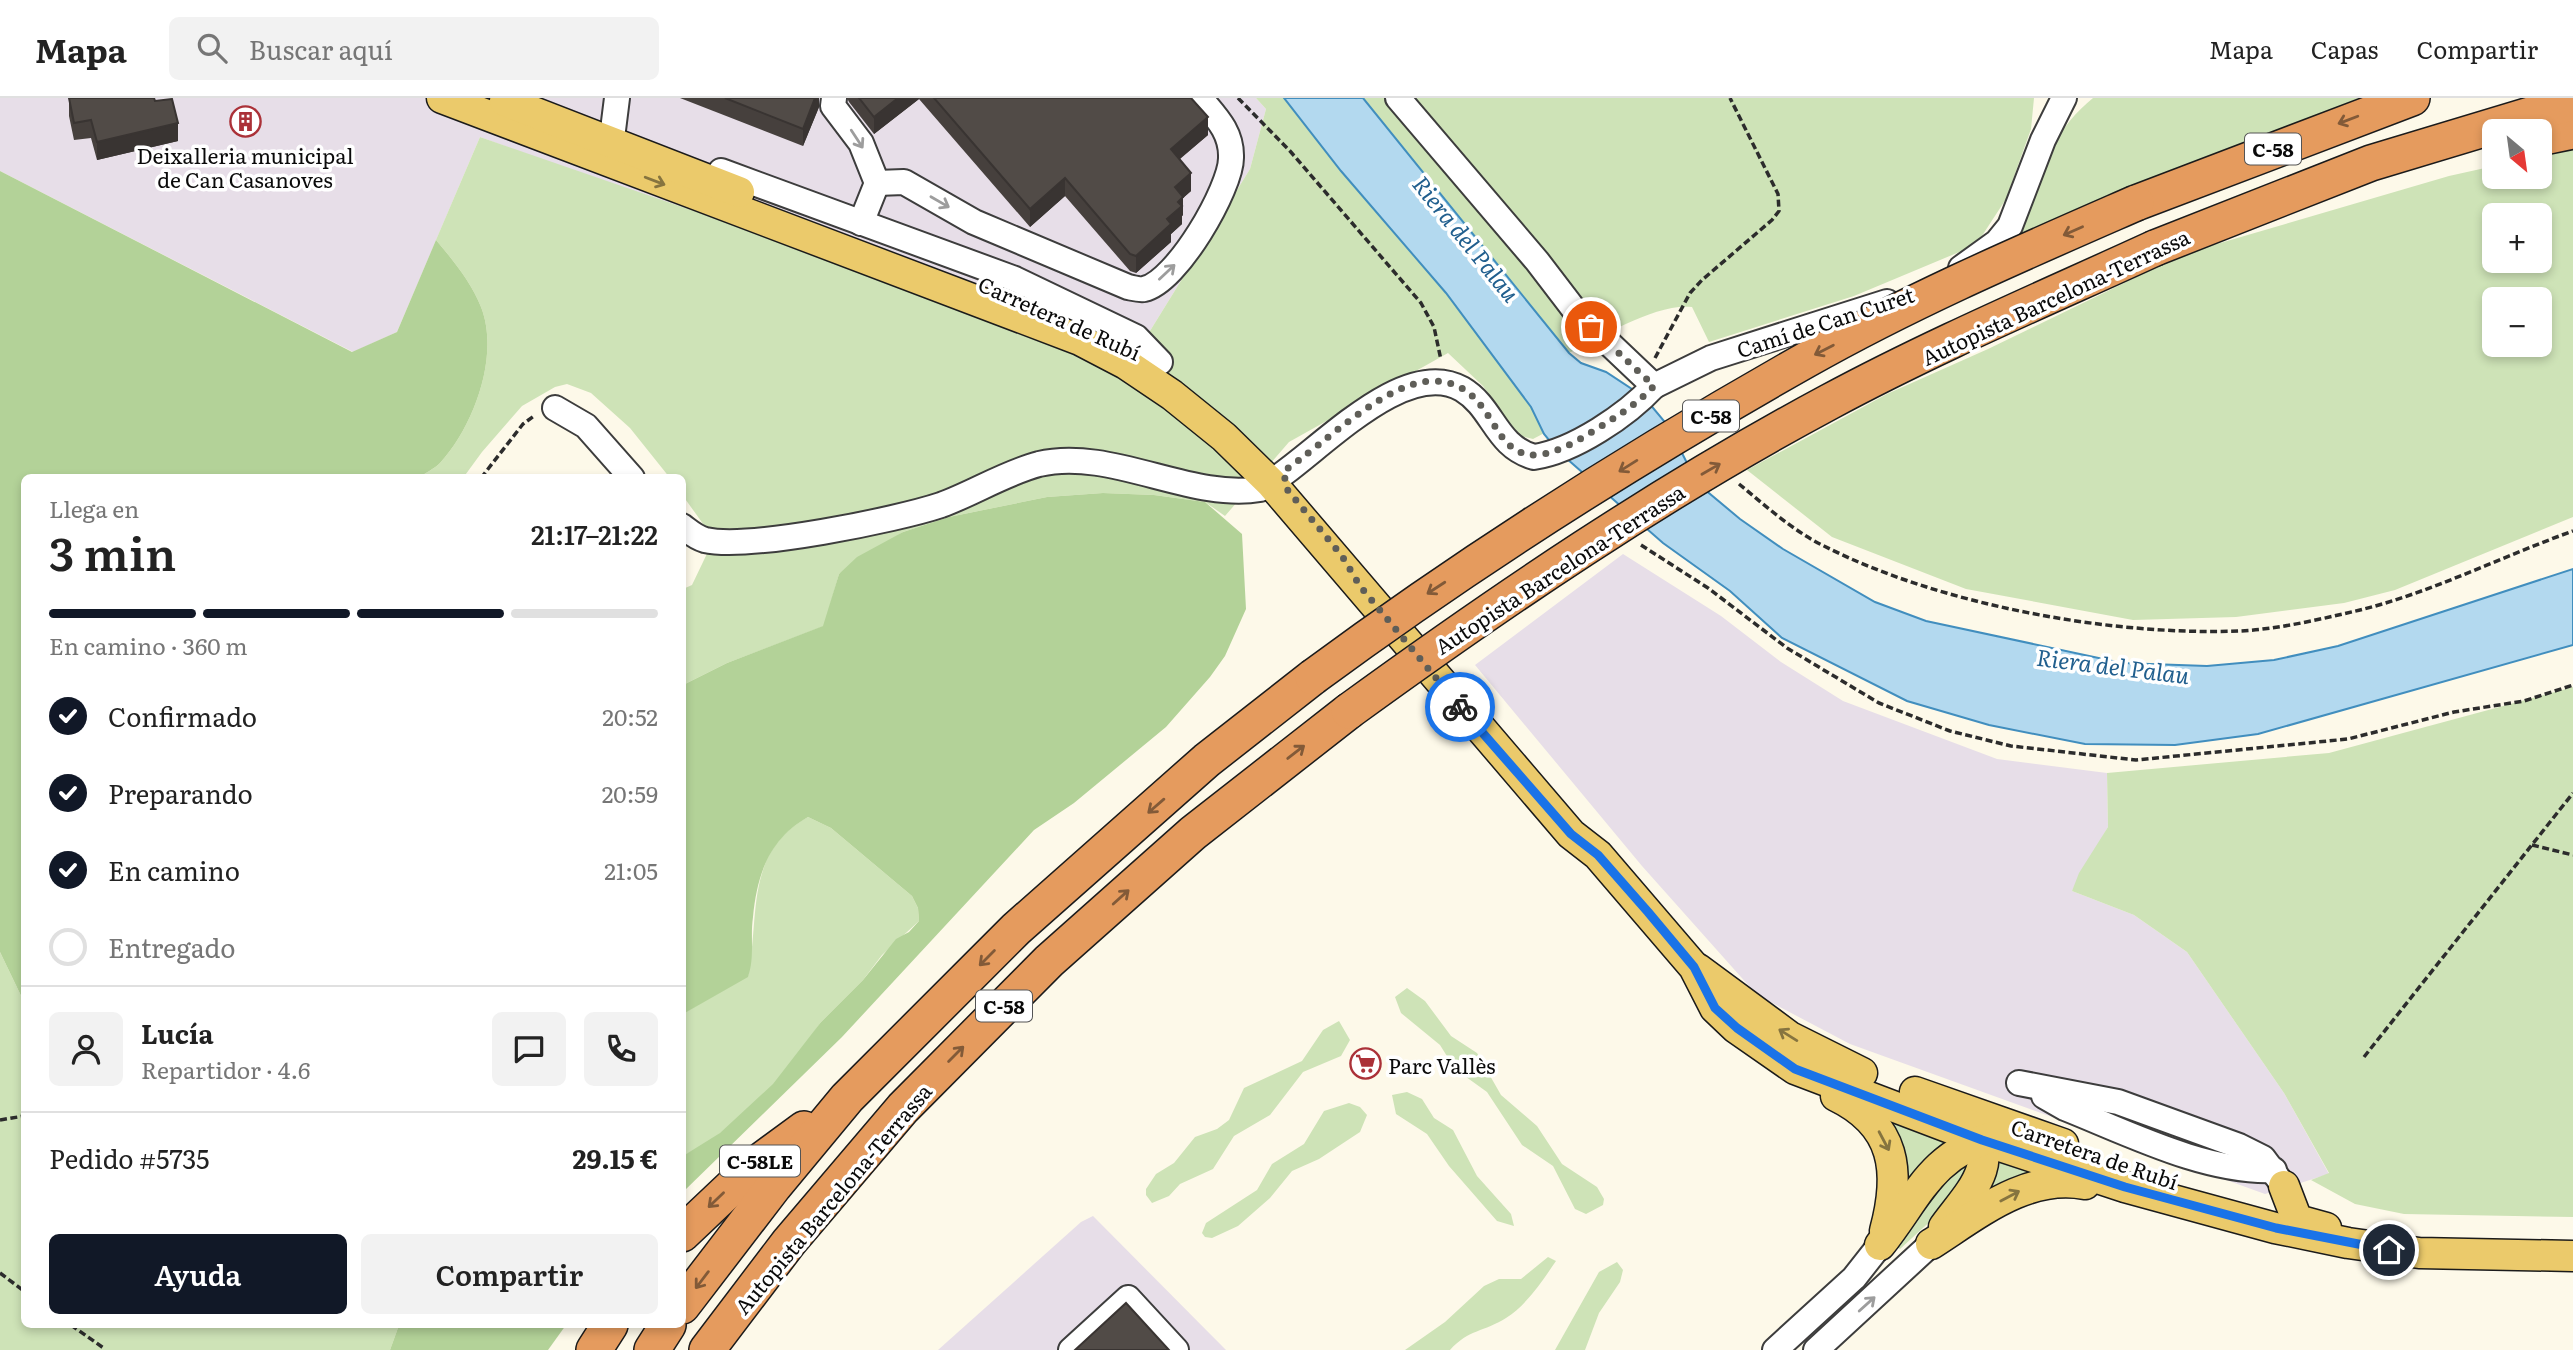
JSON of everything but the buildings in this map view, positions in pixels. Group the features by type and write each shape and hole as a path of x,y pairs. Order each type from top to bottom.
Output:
{"highway":[{"name":"C-58","path":"686,1301 774,1186 847,1098 1016,929 1207,760 1415,602 1653,450 1808,359 1956,283 2136,203 2412,98"},
{"name":"Autopista Barcelona-Terrassa","path":"708,1350 789,1242 903,1108 1049,961 1193,833 1349,711 1541,574 1744,450 1843,395 2155,248 2371,163 2573,102"},
{"path":"2552,135 2573,131"},
{"path":"2245,211 2482,151"},
{"name":"C-58LE","path":"686,1230 755,1165 847,1098"},
{"path":"594,1350 608,1328"},
{"path":"652,1350 666,1328"}],"main road":[{"name":"Carretera de Rubí","path":"442,98 1080,340 1136,370 1203,419 1225,428 1277,477 1576,814 1584,824 1598,855"},
{"name":"Carretera de Rubí","path":"498,98 1027,300 1125,343 1160,362 1246,430 1277,477 1342,556 1360,586 1571,834 1598,855 1694,967 1757,1015 1824,1056 1923,1095 1996,1118 2087,1153 2280,1201 2348,1243 2419,1253 2566,1249"},
{"name":"Carretera de Rubí","path":"1694,967 1715,1008 1756,1044 1795,1069 1982,1140 2125,1187 2214,1212 2280,1201"},
{"path":"1795,1069 1818,1088 1849,1103 1869,1118 1885,1140 1892,1159 1894,1182 1880,1245"},
{"path":"1923,1095 1955,1114 1982,1140 1982,1165 1976,1183 1966,1201 1931,1244"},
{"path":"1880,1245 1936,1168 1948,1157 1982,1140 2007,1135 2045,1147 2087,1153"},
{"path":"1931,1244 2012,1194 2046,1182 2063,1180 2218,1226 2280,1201"}],"street":[{"path":"525,98 613,130 869,204 1136,337 1160,362"},
{"path":"613,130 617,98"},
{"path":"834,98 833,106 861,143 869,204"},
{"path":"869,204 904,182 974,222 1128,287 1145,289 1162,278 1186,254 1229,177 1231,156 1228,132 1200,98"},
{"path":"1398,98 1537,261 1570,305 1649,382"},
{"name":"Camí de Can Curet","path":"1445,383 1464,391 1480,404 1508,445 1534,457 1569,446 1632,407 1649,382 1785,332 1857,313 1922,289 1977,258 1997,242 2010,226 2043,140 2064,98"},
{"path":"686,529 695,537 708,540 738,541 911,514 1040,464 1066,461 1136,471 1241,492 1277,477 1383,399 1419,384 1445,383"},
{"path":"555,408 586,426 628,474"},
{"path":"2019,1083 2118,1102 2239,1146 2263,1158 2280,1201 2246,1171 2201,1160 2065,1108 2019,1083"},
{"path":"1816,1350 1931,1244"},
{"path":"1775,1350 1854,1278 1880,1245"},
{"path":"1071,1350 1128,1298 1176,1350"}],"path":[{"path":"1238,98 1290,151 1421,303 1434,327 1445,383"},
{"path":"1649,382 1690,293 1716,264 1772,220 1779,211 1778,194 1730,98"},
{"path":"484,474 523,424 543,411 555,408"},
{"path":"1737,483 1822,546 1872,567 1974,600 2133,630 2243,631 2361,610 2394,601 2573,531"},
{"path":"1637,541 1708,588 1787,648 1879,703 1950,732 2011,746 2136,760 2348,739 2454,712 2524,701 2573,685"},
{"path":"2364,1058 2573,793"},
{"path":"2532,845 2573,855"},
{"path":"0,1120 21,1116"},
{"path":"0,1273 21,1289"},
{"path":"75,1328 105,1349"}],"shaded area":[{"path":"0,98 1256,98 1266,109 1250,169 1124,373 480,137 397,332 353,352 0,171"},
{"path":"1623,554 1721,616 1781,662 1843,701 1997,759 2107,773 2108,827 2072,891 2134,915 2187,952 2284,1093 2329,1174 2265,1194 1850,1044 1757,995 1642,866 1475,665"},
{"path":"1093,1216 1226,1350 938,1350 1081,1222"}],"green space":[{"path":"1256,98 1284,98 1341,171 1446,293 1550,430 1533,439 1521,436 1483,386 1448,353 1289,442 1225,516 1205,502 1154,495 1103,493 1047,497 949,517 903,532 839,574 824,626 727,663 686,684 686,588 692,585 714,539 686,500 686,474 667,474 630,428 591,393 567,384 555,387 522,406 466,474 424,474 440,463 463,430 473,410 485,368 486,326 481,307 467,280 436,240 480,137 844,263 1124,373 1250,169 1266,109"},
{"path":"1363,98 2034,98 2031,129 2006,199 1976,245 1854,296 1709,342 1692,307 1678,307 1662,310 1629,323 1569,353"},
{"path":"2093,98 2359,98 2019,237 2038,179 2054,144 2064,128"},
{"path":"2573,149 2573,517 2395,590 2344,603 2236,617 2133,620 1966,589 1832,537 1747,470 1887,394 1988,349 2186,253 2482,169 2482,189 2552,189 2552,153"},
{"path":"0,171 352,352 397,332 436,240 477,298 486,326 487,346 485,368 473,410 452,448 440,463 424,474 21,474 21,996 0,952"},
{"path":"1103,493 1154,495 1205,502 1242,534 1246,609 1225,656 1166,727 1074,803 1034,830 842,1037 686,1189 686,1154 720,1133 773,1084 821,1022 863,980 896,939 909,932 919,921 918,908 912,896 831,828 808,817 784,836 767,860 762,873 755,902 748,977 686,1012 686,684 727,663 823,626 839,574 857,557 903,532 949,517 1047,497"},
{"path":"2573,687 2573,1217 2404,1214 2355,1204 2311,1180 2329,1173 2284,1093 2187,952 2134,915 2072,891 2079,873 2108,827 2107,773 2329,753"},
{"path":"808,817 831,828 912,896 918,908 919,921 882,955 863,980 821,1022 785,1073 747,1111 711,1141 686,1154 686,1012 748,976 758,888 773,848 788,831"},
{"path":"0,952 21,996 21,1328 398,1328 390,1350 0,1350"},
{"path":"1407,988 1425,1001 1451,1036 1477,1053 1501,1095 1537,1126 1562,1164 1597,1187 1604,1199 1603,1205 1586,1214 1575,1209 1553,1166 1522,1145 1487,1092 1455,1069 1440,1045 1401,1013 1395,997"},
{"path":"1339,1021 1350,1040 1341,1056 1303,1072 1270,1115 1234,1136 1213,1169 1180,1184 1169,1196 1152,1203 1146,1195 1146,1189 1156,1174 1174,1163 1195,1137 1217,1129 1229,1120 1244,1088 1302,1061 1323,1030"},
{"path":"1407,1092 1422,1099 1434,1118 1453,1130 1477,1176 1511,1214 1514,1226 1497,1221 1449,1166 1427,1134 1396,1114 1392,1095"},
{"path":"1349,1103 1360,1107 1367,1115 1360,1132 1319,1159 1292,1171 1270,1198 1238,1226 1212,1238 1205,1237 1202,1233 1206,1223 1257,1190 1272,1164 1304,1144 1324,1111"},
{"path":"1884,1113 1956,1136 1906,1182"},
{"path":"1997,1153 2047,1168 1986,1195"},
{"path":"1965,1164 1968,1169 1947,1206 1900,1249 1897,1247 1925,1196"},
{"path":"1548,1257 1556,1261 1527,1300 1506,1318 1470,1334 1450,1350 1405,1350 1445,1322 1484,1286 1499,1279 1521,1279"},
{"path":"1617,1262 1623,1270 1620,1282 1599,1313 1585,1350 1555,1350 1599,1272"},
{"path":"398,1328 564,1328 548,1350 390,1350"}],"water":[{"name":"Riera del Palau","path":"1284,98 1363,98 1569,353 1581,363 1606,372 1644,397 1669,427 1697,483 1740,519 1783,549 1875,602 1926,621 2122,663 2207,666 2274,660 2338,646 2573,569 2573,645 2258,734 2175,745 2085,744 1989,725 1907,701 1782,638 1730,591 1663,543 1558,451 1544,434 1531,407 1446,293 1341,171"}],"way so far":[{"path":"1460,707 1360,586 1342,556 1286,488 1284,471 1383,399 1419,384 1434,381 1451,384 1480,404 1508,445 1521,453 1534,457 1551,454 1569,446 1632,407 1654,386 1591,327"}],"place":[{"name":"Deixalleria municipal de Can Casanoves","path":"245,122"},
{"name":"Parc Vallès","path":"1365,1064"}],"route":[{"path":"1460,707 1571,834 1598,855 1648,912 1694,967 1715,1008 1767,1051 1795,1069 1982,1140 2030,1153 2125,1187 2276,1228 2389,1250"}]}
